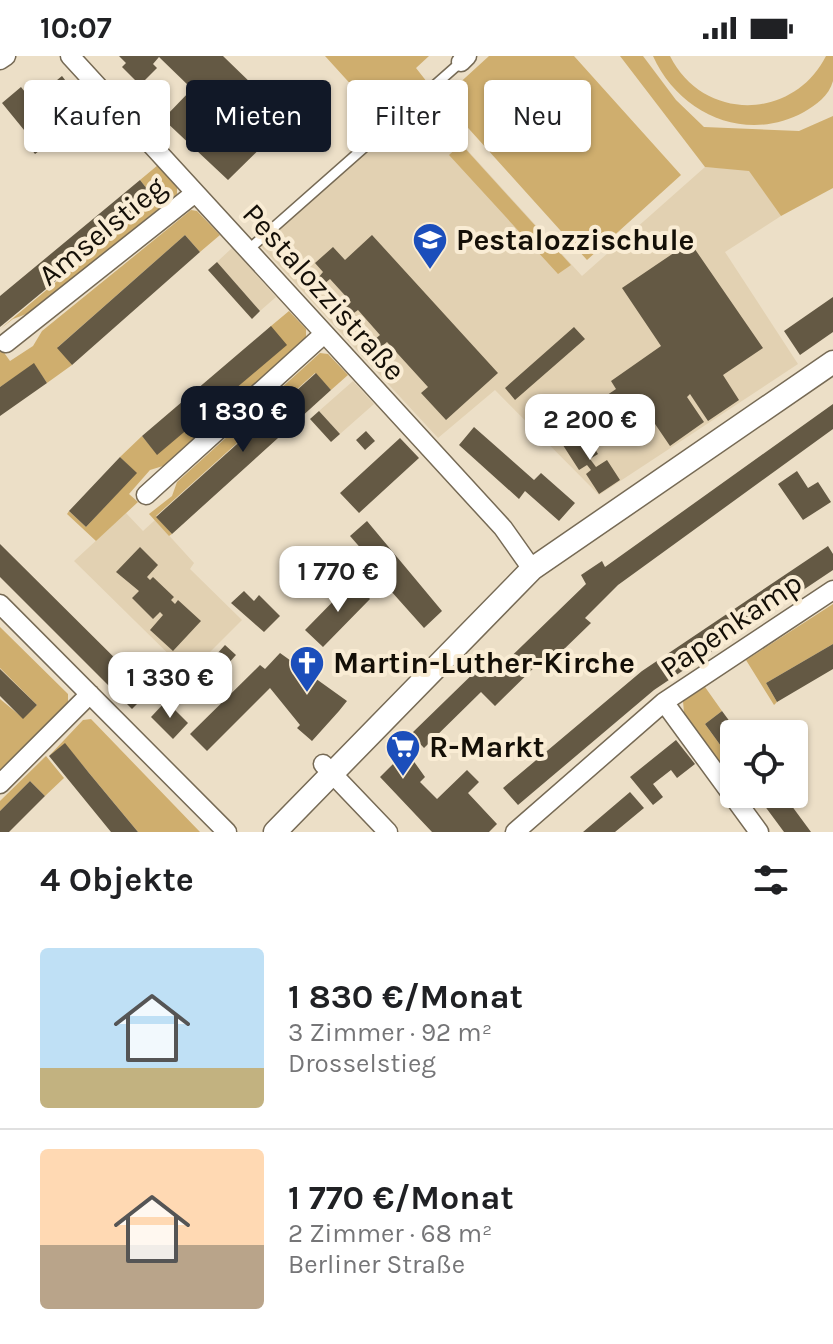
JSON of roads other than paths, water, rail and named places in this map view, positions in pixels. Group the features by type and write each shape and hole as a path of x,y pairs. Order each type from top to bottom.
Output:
{"street":[{"path":"0,60 6,56"},
{"name":"Pestalozzistraße","path":"70,56 503,528 532,569"},
{"name":"Amselstieg","path":"6,343 195,193"},
{"path":"146,495 324,334"},
{"path":"275,832 328,769 497,586 510,576 532,569 833,362"},
{"name":"Papenkamp","path":"515,832 664,702 833,590"},
{"path":"0,604 227,832"},
{"path":"0,784 90,694"},
{"path":"664,702 759,832"},
{"path":"260,832 328,769"},
{"path":"328,769 388,832"}],"lane":[{"path":"248,250 464,59"}],"place":[{"name":"Pestalozzischule","path":"430,271"},
{"name":"Martin-Luther-Kirche","path":"307,694"},
{"name":"R-Markt","path":"403,778"}]}
